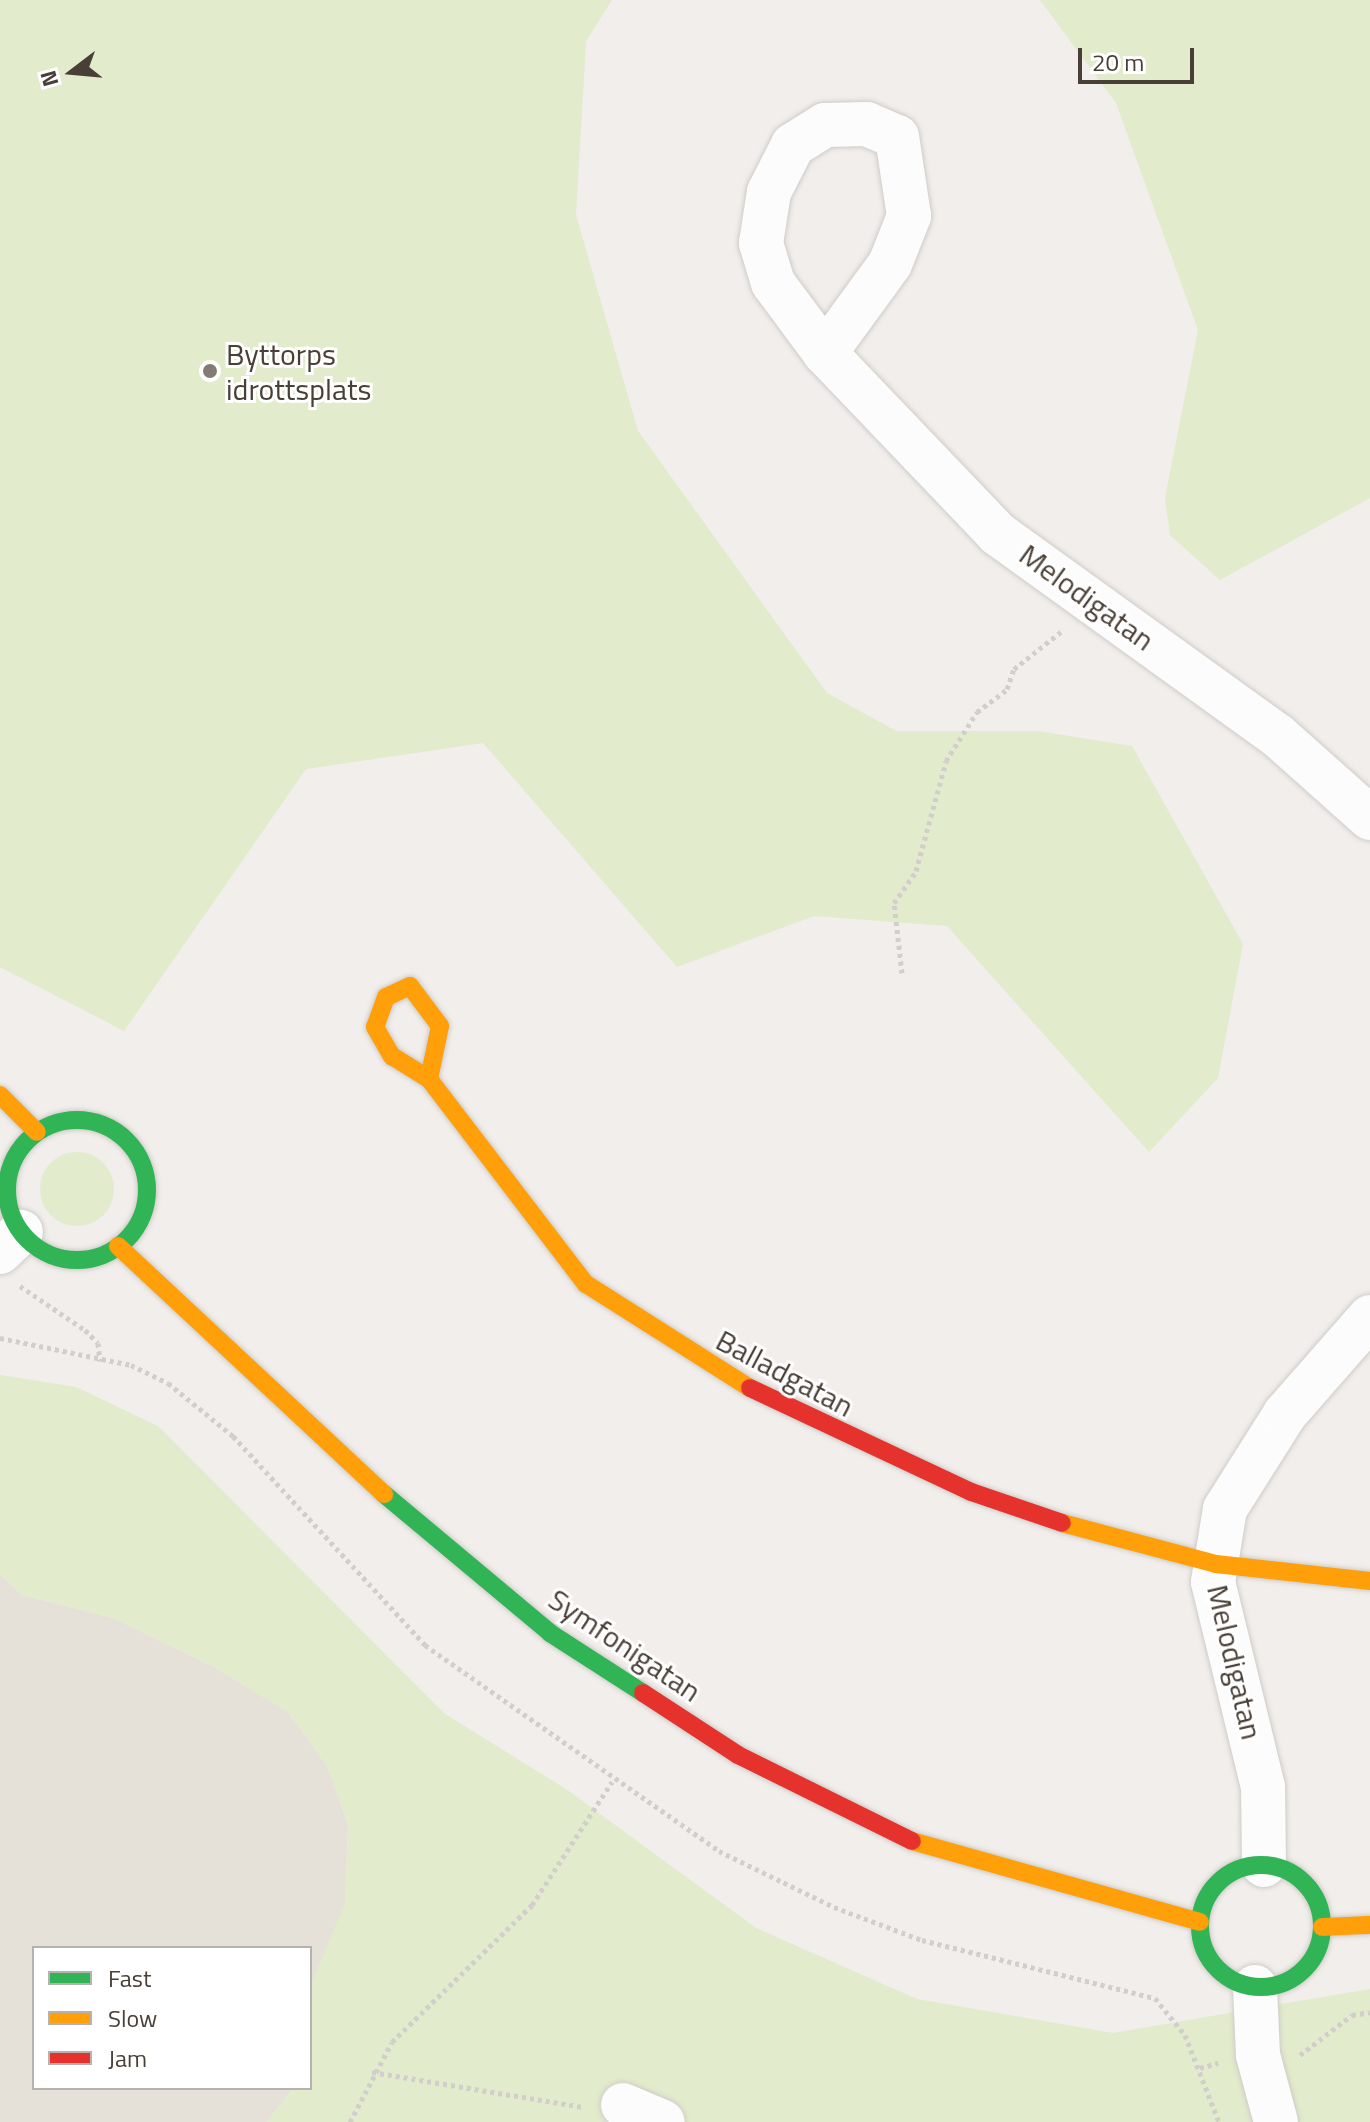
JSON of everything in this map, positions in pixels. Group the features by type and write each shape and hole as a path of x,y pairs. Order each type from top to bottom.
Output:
{"street":[{"name":"Melodigatan","path":"825,353 890,264 909,216 897,137 867,124 825,125 793,145 769,192 761,243 773,283 825,353 998,534 1277,735 1370,818"},
{"path":"410,986 440,1026 429,1079 392,1056 375,1027 386,997 410,986"},
{"name":"Balladgatan","path":"429,1079 586,1284 679,1348 805,1419 971,1492 1104,1537 1216,1564 1370,1581"},
{"path":"0,1095 37,1132"},
{"path":"86,1120 121,1135 137,1154 145,1204 118,1246 67,1259 10,1254 7,1185 20,1150 37,1132 86,1120"},
{"name":"Symfonigatan","path":"118,1246 421,1529 550,1633 738,1755 898,1836 980,1866 1200,1922"},
{"name":"Melodigatan","path":"1264,1865 1263,1787 1213,1582 1225,1509 1285,1414 1370,1317"},
{"path":"1264,1865 1306,1884 1322,1927 1305,1969 1282,1984 1255,1987 1214,1965 1200,1922 1220,1880 1264,1865"},
{"path":"1322,1927 1370,1925"},
{"path":"1255,1987 1258,2055 1276,2122"},
{"path":"623,2105 663,2122"}],"path":[{"path":"902,973 894,903 916,871 946,761 977,712 1007,689 1025,657 1101,608"},
{"path":"10,1254 98,1343 100,1361"},
{"path":"0,1338 131,1365 197,1403 425,1645 612,1782 719,1851 834,1907 922,1940 1155,1998 1185,2035 1219,2122"},
{"path":"350,2122 372,2072 392,2042 532,1905 612,1782"},
{"path":"372,2072 554,2105 623,2105"}],"shaded area":[{"path":"0,1575 22,1595 113,1618 214,1667 289,1713 327,1766 348,1825 345,1903 312,1988 312,1946 32,1946 32,2090 291,2090 267,2122 0,2122"}],"green space":[{"path":"0,0 612,0 586,41 576,215 638,431 827,693 896,731 1038,731 1132,746 1243,944 1218,1078 1149,1152 947,926 814,916 677,967 483,743 306,769 124,1031 0,967"},
{"path":"1040,0 1370,0 1370,498 1220,580 1170,535 1165,498 1198,330 1116,103"},
{"path":"77,1152 91,1155 103,1163 111,1175 114,1189 111,1203 103,1215 91,1223 77,1226 63,1223 51,1215 43,1203 40,1189 43,1175 51,1163 63,1155"},
{"path":"0,1375 76,1387 158,1426 445,1714 566,1789 756,1928 917,1999 1113,2033 1370,1989 1370,2122 267,2122 291,2090 312,2090 312,1982 345,1903 348,1825 327,1766 289,1713 214,1667 113,1618 22,1595 0,1575"}],"traffic: fast":[{"path":"77,1120 104,1126 126,1141 141,1163 147,1190 141,1217 126,1239 104,1254 77,1260 50,1254 28,1239 13,1217 7,1190 13,1163 28,1141 50,1126 77,1120"},
{"path":"384,1494 550,1633 643,1693"},
{"path":"1261,1865 1284,1869 1304,1883 1318,1903 1322,1926 1318,1949 1304,1969 1284,1983 1261,1987 1238,1983 1218,1969 1204,1949 1200,1926 1204,1903 1218,1883 1238,1869 1261,1865"}],"traffic: slow":[{"path":"429,1079 440,1026 410,986 386,997 375,1027 392,1056 429,1079 586,1284 750,1388"},
{"path":"0,1095 37,1132"},
{"path":"118,1246 384,1494"},
{"path":"1062,1523 1216,1564 1370,1581"},
{"path":"912,1841 1200,1922"},
{"path":"1322,1927 1370,1925"}],"traffic: jam":[{"path":"750,1388 971,1492 1062,1523"},
{"path":"643,1693 738,1755 912,1841"}],"place":[{"name":"Byttorps idrottsplats","path":"210,371"}]}
